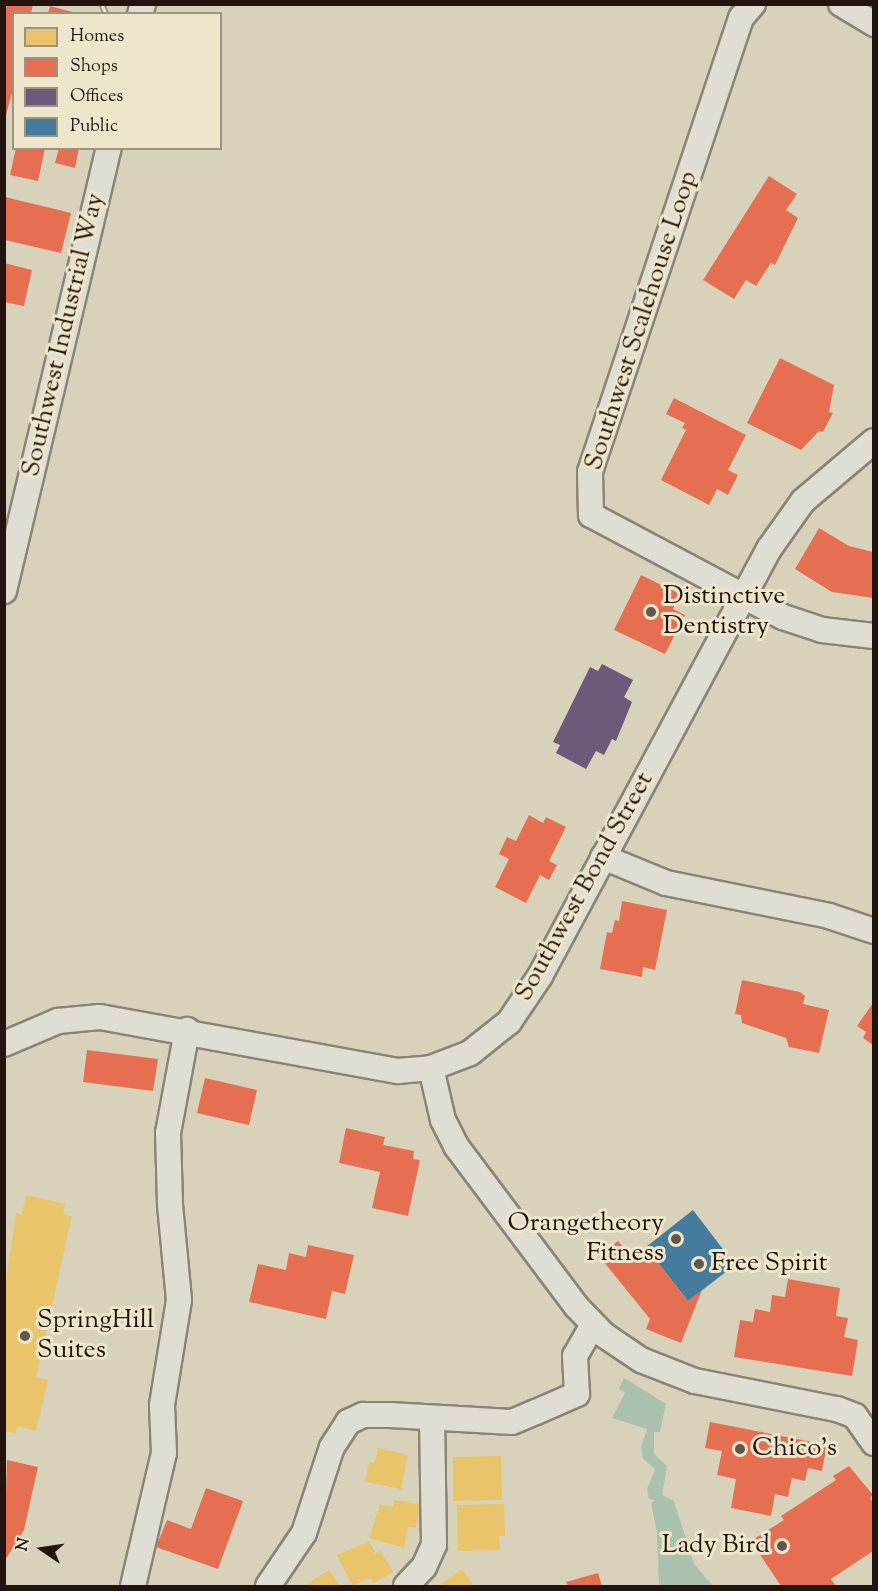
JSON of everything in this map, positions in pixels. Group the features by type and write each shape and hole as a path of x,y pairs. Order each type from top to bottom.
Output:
{"street":[{"name":"Southwest Scalehouse Loop","path":"741,597 591,515 590,472 741,18 753,4"},
{"path":"841,4 873,24"},
{"name":"Southwest Industrial Way","path":"5,589 109,150"},
{"name":"Southwest Bond Street","path":"5,1041 58,1021 100,1017 187,1030 358,1066 398,1071 431,1068 470,1053 509,1022 540,976 741,597 803,501 873,441"},
{"path":"741,597 783,617 822,630 873,636"},
{"path":"603,858 666,883 829,916 873,931"},
{"path":"133,1587 164,1453 162,1405 180,1300 170,1204 168,1133 187,1030"},
{"path":"431,1068 443,1120 453,1141 592,1325 633,1355 686,1378 837,1409 855,1416 873,1443"},
{"path":"268,1587 304,1533 332,1447 348,1422 363,1415 512,1422 577,1394 575,1356 592,1325"},
{"path":"406,1587 424,1567 434,1545 432,1419"}],"shaded area":[{"path":"624,1378 666,1404 660,1432 654,1432 654,1454 667,1466 662,1495 674,1501 694,1564 713,1586 659,1586 657,1532 651,1504 655,1500 649,1499 647,1489 655,1469 643,1459 641,1447 647,1429 612,1418 625,1393 619,1389"}],"building: Homes":[{"name":"SpringHill Suites","path":"26,1195 65,1204 63,1214 72,1216 36,1377 48,1380 36,1431 17,1426 16,1434 4,1431 4,1294 16,1213 22,1215"},
{"path":"378,1448 408,1455 401,1489 365,1482 369,1462 375,1463"},
{"path":"501,1456 502,1500 453,1501 453,1457"},
{"path":"394,1500 420,1504 416,1528 408,1527 404,1548 369,1538 380,1505 393,1507"},
{"path":"504,1504 505,1536 499,1536 500,1550 458,1551 457,1505"},
{"path":"369,1541 376,1554 381,1551 393,1572 374,1583 370,1578 352,1586 337,1555"},
{"path":"462,1569 474,1586 443,1586 441,1584"},
{"path":"329,1570 340,1586 304,1586"}],"building: Shops":[{"path":"4,4 33,4 31,12 12,12 12,93 5,119"},
{"path":"50,6 72,12 48,12"},
{"path":"16,150 45,150 38,181 10,175"},
{"path":"58,150 79,150 75,168 55,163"},
{"path":"769,176 797,194 786,210 798,218 775,265 771,263 756,286 746,280 734,299 703,280"},
{"path":"5,197 71,213 61,253 5,240"},
{"path":"4,263 32,270 24,306 4,302"},
{"path":"780,358 834,385 829,412 833,413 823,432 819,431 801,450 747,423"},
{"path":"674,398 746,435 728,470 738,475 728,495 717,489 709,505 661,480 686,430 682,428 685,423 666,414"},
{"path":"819,528 849,546 873,552 873,598 832,592 795,569"},
{"name":"Distinctive Dentistry","path":"641,575 680,594 673,609 685,615 665,654 614,630"},
{"path":"529,815 543,823 546,817 566,827 549,861 557,865 549,880 540,875 526,903 495,887 509,859 499,854 507,837 516,841"},
{"path":"622,901 667,910 655,970 643,967 642,977 600,969 607,932 612,933 615,920 619,921"},
{"path":"742,980 800,992 805,996 803,1004 829,1010 819,1053 789,1047 786,1038 742,1023 741,1015 735,1014"},
{"path":"873,1003 873,1045 863,1038 866,1032 857,1026"},
{"path":"87,1050 158,1059 153,1091 83,1082"},
{"path":"205,1078 257,1090 249,1125 197,1113"},
{"path":"346,1128 385,1137 383,1145 414,1151 413,1159 420,1160 408,1216 372,1208 380,1172 339,1163"},
{"path":"618,1241 632,1258 646,1247 688,1301 702,1290 681,1343 646,1329 650,1319 599,1256"},
{"path":"308,1245 354,1255 345,1294 332,1291 326,1319 249,1302 258,1264 286,1270 289,1253 306,1257"},
{"path":"788,1279 840,1288 836,1316 848,1318 844,1337 858,1340 852,1376 734,1357 740,1320 753,1322 755,1309 770,1312 772,1295 785,1297"},
{"path":"710,1422 827,1445 822,1471 808,1468 805,1481 792,1478 788,1497 775,1494 771,1516 731,1508 736,1479 717,1475 722,1451 705,1448"},
{"path":"7,1460 38,1467 24,1530 4,1562"},
{"path":"849,1466 873,1495 870,1498 873,1503 873,1551 831,1579 836,1586 781,1586 751,1541 784,1520 781,1516 836,1480 833,1476"},
{"path":"206,1488 243,1501 218,1569 156,1547 167,1520 191,1529"},
{"path":"598,1573 602,1586 568,1586 566,1582"}],"building: Offices":[{"path":"602,664 633,680 624,697 632,702 616,741 612,739 604,755 596,751 586,769 556,753 560,745 553,742 590,667 598,671"}],"building: Public":[{"path":"693,1210 735,1265 688,1301 646,1247"}],"railway":[{"path":"102,4 105,12"}],"place":[{"name":"Distinctive Dentistry","path":"651,612"},
{"name":"Orangetheory Fitness","path":"676,1239"},
{"name":"Free Spirit","path":"699,1264"},
{"name":"SpringHill Suites","path":"25,1336"},
{"name":"Chico's","path":"740,1449"},
{"name":"Lady Bird","path":"782,1546"}]}
